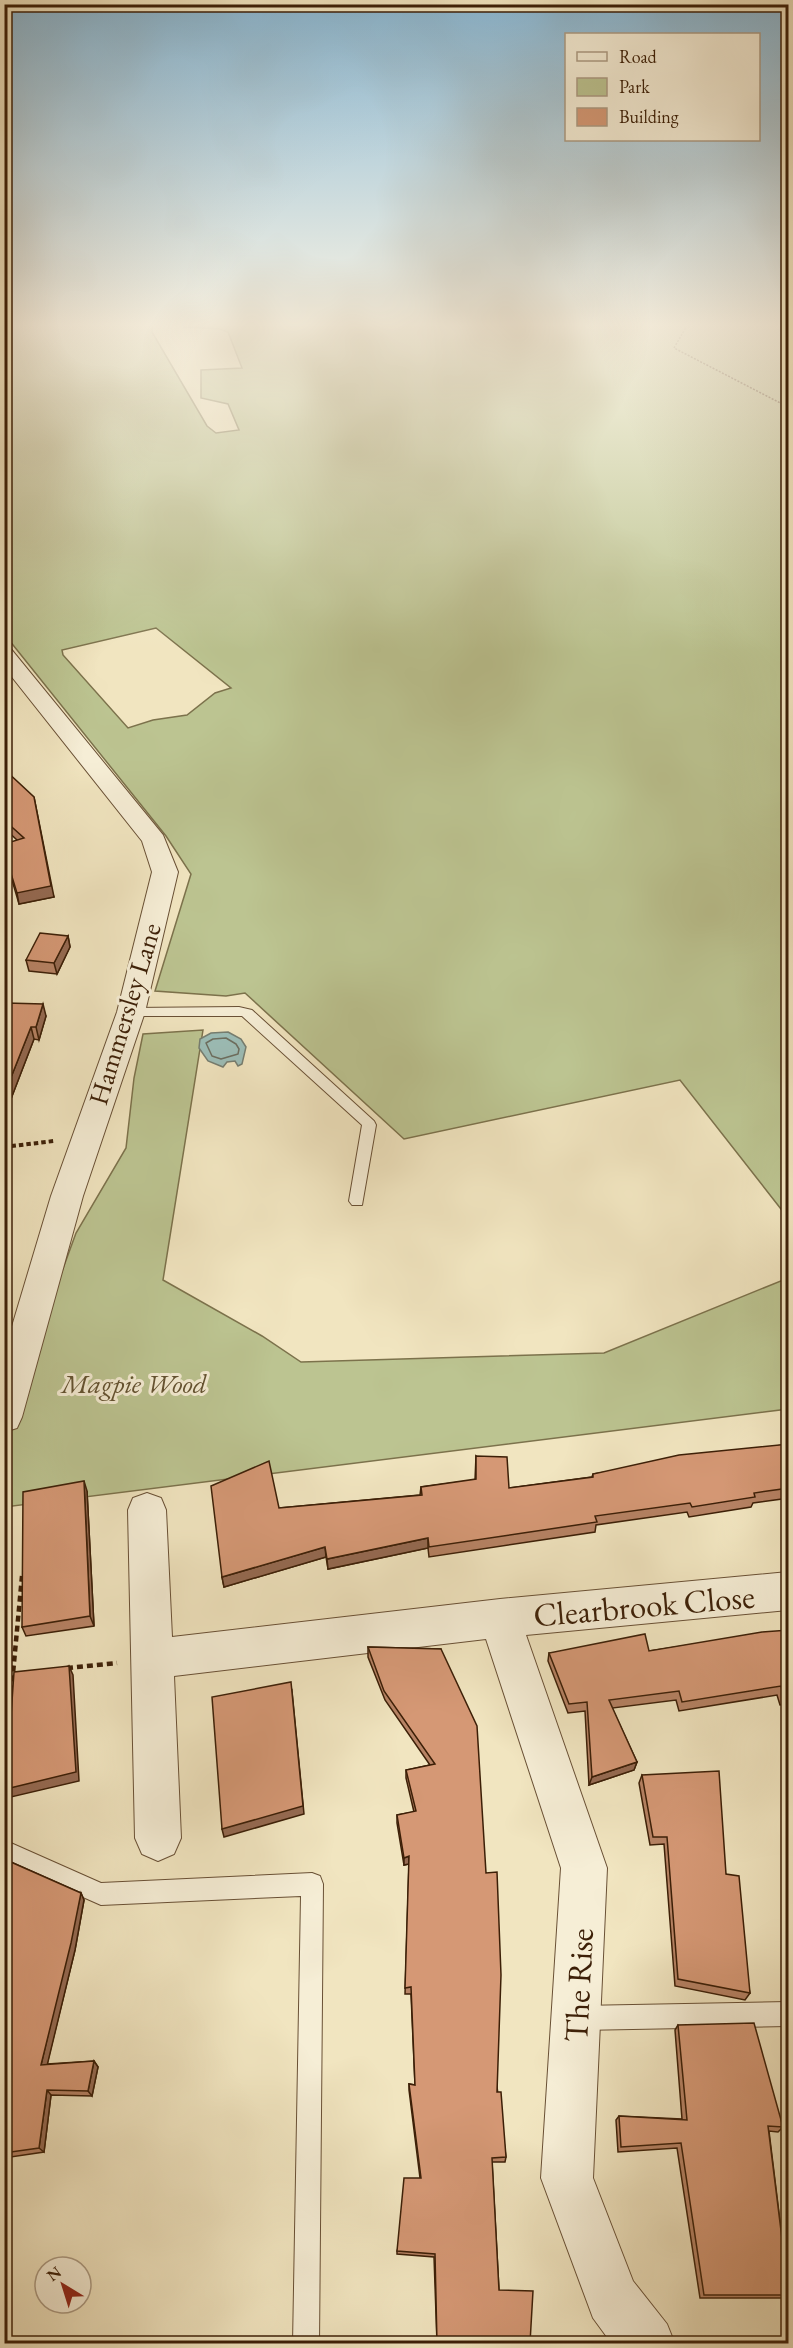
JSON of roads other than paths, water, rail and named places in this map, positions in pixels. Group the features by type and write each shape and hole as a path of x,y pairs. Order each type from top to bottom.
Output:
{"street":[{"name":"Hammersley Lane","path":"4,653 154,840 165,872 131,1012 67,1196 4,1417"},
{"path":"147,1510 158,1838"},
{"name":"Clearbrook Close","path":"151,1659 500,1618 789,1591"},
{"name":"The Rise","path":"500,1618 584,1868 567,2178 612,2299 647,2343"}],"lane":[{"path":"131,1012 239,1011 247,1013 369,1125 357,1201"},
{"path":"4,1851 101,1894 312,1884 306,2343"},
{"path":"577,2019 789,2014"}],"water":[{"path":"228,1032 241,1039 246,1047 242,1064 238,1066 235,1061 227,1062 223,1067 208,1061 199,1048 200,1039 211,1033"}],"park label":[{"name":"Magpie Wood","path":"134,1384"}]}
